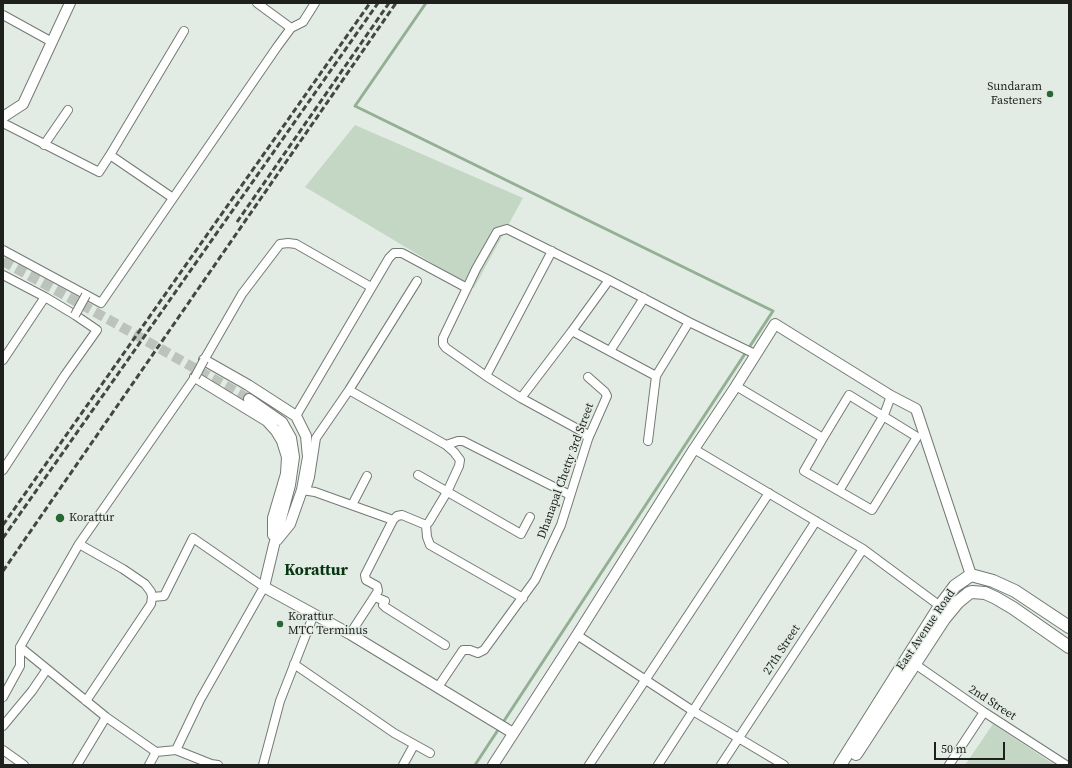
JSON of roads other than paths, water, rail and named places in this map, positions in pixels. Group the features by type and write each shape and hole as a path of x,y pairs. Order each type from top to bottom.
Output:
{"main road":[{"path":"971,575 993,581 1021,595 1069,627"},
{"name":"East Avenue Road","path":"849,765 911,661 940,606 955,586 971,575"},
{"name":"East Avenue Road","path":"840,765 911,661 951,609 969,593 984,593 1013,608 1069,646"},
{"path":"1013,608 1021,595"}],"street":[{"path":"3,117 23,104 70,3"},
{"path":"258,3 291,28"},
{"path":"3,250 102,303 277,47 291,28 302,22 315,3"},
{"path":"3,15 52,42"},
{"path":"3,123 99,172 184,31"},
{"path":"44,145 68,110"},
{"path":"110,155 174,198"},
{"path":"588,438 584,433 486,376 446,348 443,344 443,338 476,269 497,232 507,229 510,230 689,322 756,354"},
{"path":"3,697 20,666 20,647 79,544 195,377 242,294 280,244 296,244 371,287"},
{"path":"486,376 552,251"},
{"path":"296,416 371,287 389,258 394,253 402,254 467,288"},
{"path":"3,274 75,314 97,330 65,375 3,470"},
{"path":"522,398 609,280"},
{"path":"274,545 290,524 310,477 316,438 350,390 418,281"},
{"path":"75,314 86,295"},
{"path":"3,360 45,297"},
{"path":"610,351 644,298"},
{"path":"648,441 656,376 689,322"},
{"path":"493,765 775,324 891,396 916,409 971,575"},
{"path":"572,331 656,376"},
{"path":"204,360 248,385 296,416 306,436 308,457 304,490"},
{"path":"195,377 267,421 276,430 282,441 287,457 286,474 273,518 274,545"},
{"name":"Dhanapal Chetty 3rd Street","path":"438,687 463,650 470,650 478,653 484,650 536,580 561,525 588,438 607,396 605,392 588,377"},
{"path":"736,386 823,438"},
{"path":"350,390 446,445 454,452 460,460 459,466 447,492 426,525 427,537 430,545 523,598"},
{"path":"849,395 917,437 872,510 804,471 823,438 849,395"},
{"path":"840,492 884,416 891,396"},
{"path":"176,750 200,700 264,587 290,485 294,457 291,438 282,422 249,399"},
{"path":"446,445 463,441 570,494"},
{"path":"694,449 863,549 940,606"},
{"path":"418,475 521,534 530,517"},
{"path":"352,505 367,476"},
{"path":"304,490 315,492 393,520"},
{"path":"589,765 769,493"},
{"path":"350,634 378,591 377,586 366,580 365,575 393,520 397,516 402,515 426,525"},
{"path":"658,765 816,521"},
{"path":"152,598 164,596 193,538 264,587 350,634 513,733"},
{"path":"79,544 123,569 145,584 151,592 152,598 151,604 86,700"},
{"name":"27th Street","path":"721,765 863,549"},
{"path":"375,596 385,601 383,605 385,607 445,645"},
{"path":"264,765 280,701 314,614"},
{"path":"577,635 693,711 784,765"},
{"path":"20,647 106,717 156,752 176,750 213,765"},
{"name":"2nd Street","path":"911,661 984,712 1066,765"},
{"path":"294,664 394,733 430,754"},
{"path":"3,726 32,691 47,669"},
{"path":"949,765 984,712"},
{"path":"77,765 106,717"},
{"path":"403,765 414,745"},
{"path":"3,750 24,765"},
{"path":"148,765 156,752"}],"waterway":[{"path":"426,3 355,106 773,311 475,765"}],"tunnel":[{"path":"3,261 249,399"}],"railway":[{"path":"3,525 370,3"},
{"path":"3,538 378,3"},
{"path":"237,222 389,3"},
{"path":"3,571 396,3"}],"place":[{"name":"Sundaram Fasteners","path":"1050,94"},
{"name":"Korattur","path":"60,518"},
{"name":"Korattur MTC Terminus","path":"280,624"}],"district":[{"name":"Korattur","path":"316,571"}]}
